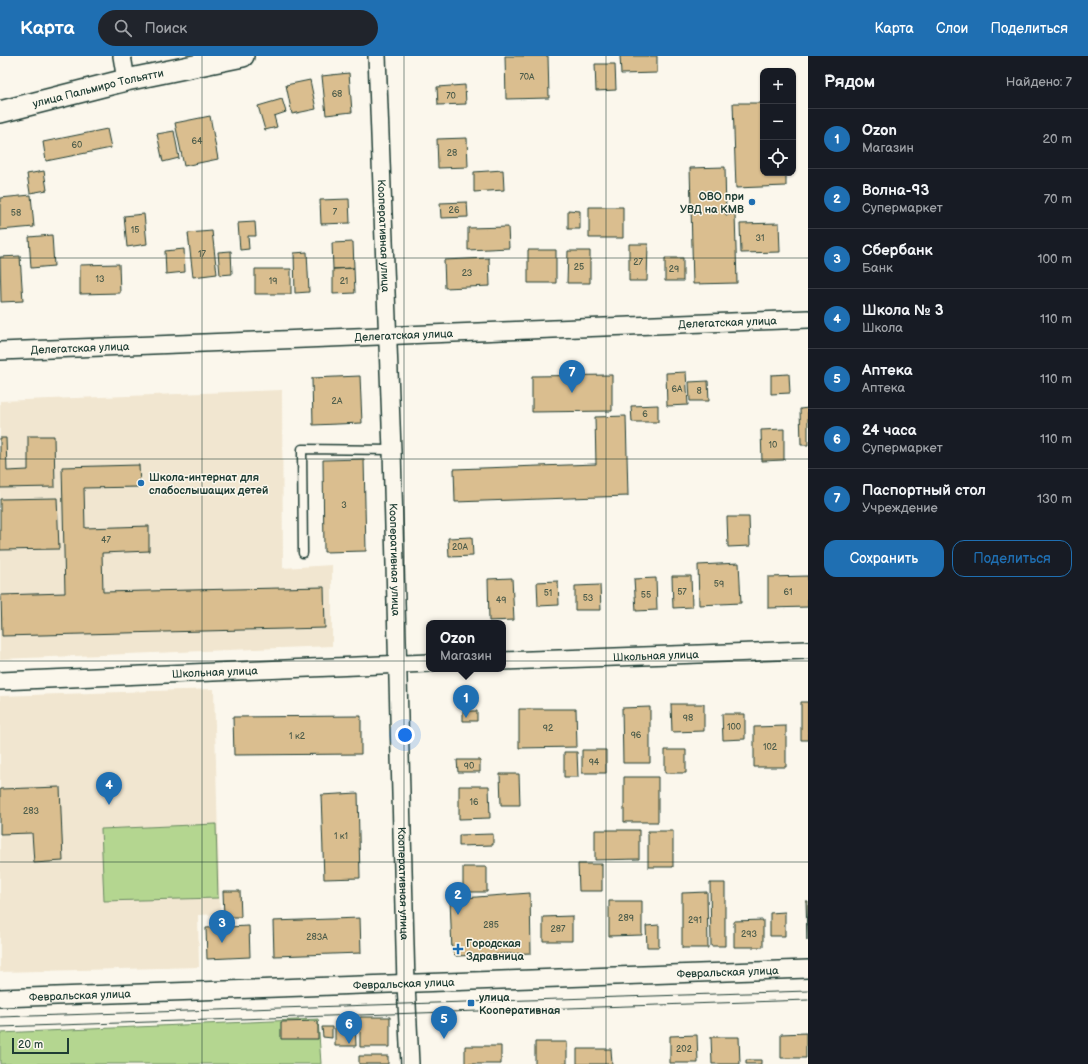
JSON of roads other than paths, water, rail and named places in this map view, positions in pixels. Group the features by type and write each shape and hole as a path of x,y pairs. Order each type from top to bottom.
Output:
{"street":[{"path":"122,56 126,80"},
{"name":"улица Пальмиро Тольятти","path":"0,112 126,80 243,56"},
{"name":"Кооперативная улица","path":"377,56 389,335 406,984 410,1064"},
{"name":"Делегатская улица","path":"0,351 808,319"},
{"name":"Школьная улица","path":"506,661 808,650"},
{"name":"Школьная улица","path":"0,681 426,663"},
{"name":"Февральская улица","path":"0,998 808,969"}],"lane":[{"path":"303,552 302,449 392,450"}],"tram line":[{"path":"0,1017 808,991"},
{"path":"0,1027 808,1000"}],"place":[{"name":"ОВО при УВД на КМВ","path":"752,202"},
{"name":"Паспортный стол","path":"572,393"},
{"name":"Школа-интернат для слабослышащих детей","path":"141,483"},
{"name":"Ozon","path":"466,718"},
{"name":"Школа № 3","path":"109,805"},
{"name":"Волна-93","path":"458,915"},
{"name":"Сбербанк","path":"222,943"},
{"name":"Городская Здравница","path":"458,949"},
{"name":"улица Кооперативная","path":"471,1003"},
{"name":"Аптека","path":"444,1039"},
{"name":"24 часа","path":"349,1044"}]}
